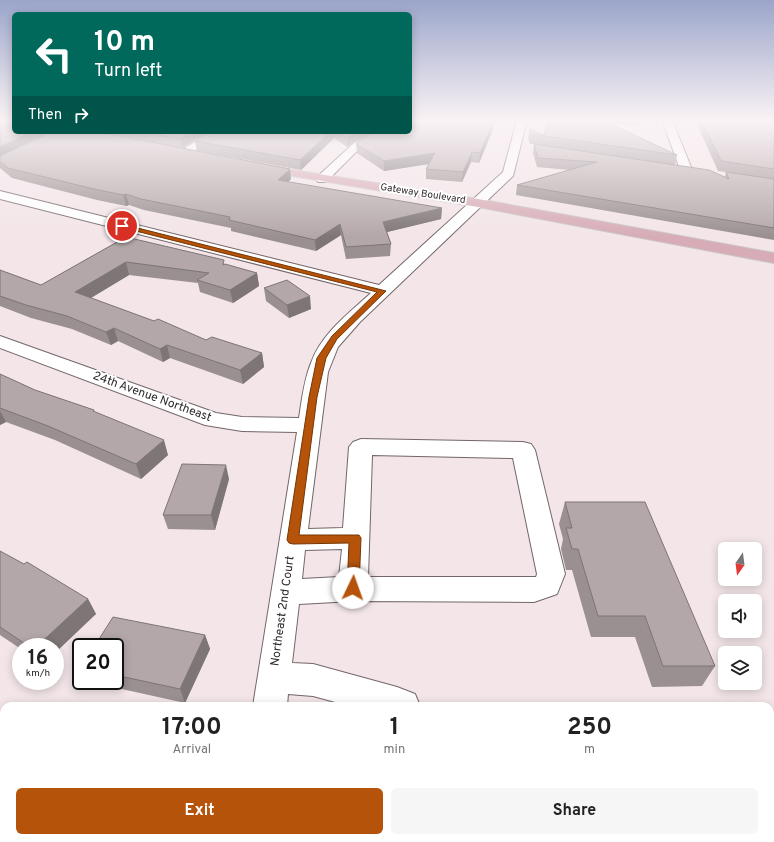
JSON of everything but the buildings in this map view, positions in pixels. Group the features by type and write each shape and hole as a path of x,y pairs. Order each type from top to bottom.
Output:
{"main road":[{"name":"Gateway Boulevard","path":"245,165 322,179 478,203 774,258"}],"street":[{"path":"322,179 343,159"},
{"name":"Northeast 2nd Court","path":"272,692 316,374 322,358 334,337 509,173 514,159"},
{"path":"682,159 687,172"},
{"path":"671,170 701,174"},
{"path":"0,195 382,291"},
{"name":"24th Avenue Northeast","path":"0,342 213,420 248,424 309,425"},
{"path":"286,592 353,588 534,590 547,585 551,574 523,450 361,446 353,588"},
{"path":"293,540 355,538"},
{"path":"272,692 313,680 397,702"}],"route":[{"path":"122,226 382,291 334,337 322,358 316,374 293,540 355,538 353,588"}]}
